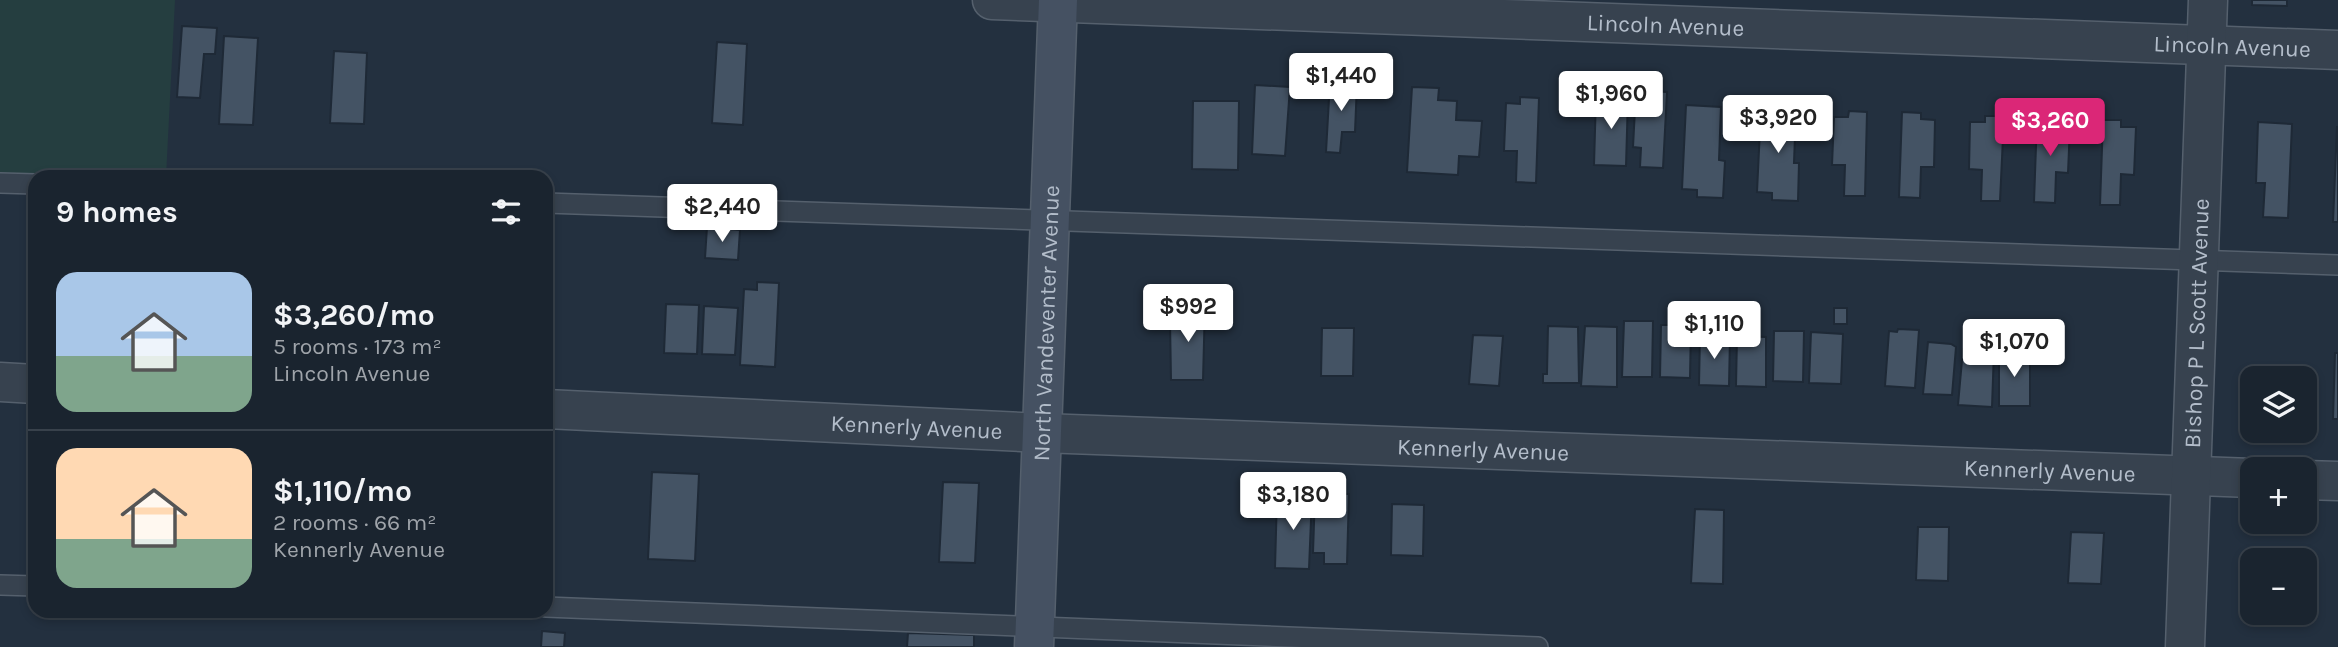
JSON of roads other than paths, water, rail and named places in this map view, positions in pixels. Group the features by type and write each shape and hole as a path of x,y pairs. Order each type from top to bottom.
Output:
{"main road":[{"name":"North Vandeventer Avenue","path":"1034,637 1058,1"}],"street":[{"name":"Lincoln Avenue","path":"992,0 2338,50"},
{"name":"Bishop P L Scott Avenue","path":"2185,647 2208,0"},
{"path":"0,382 28,384"},
{"name":"Kennerly Avenue","path":"553,409 1042,433 2240,478"},
{"path":"2317,480 2338,481"}],"lane":[{"path":"0,183 28,184"},
{"path":"553,203 2338,265"},
{"path":"0,585 28,586"},
{"path":"553,607 1034,637 1538,647"}]}
